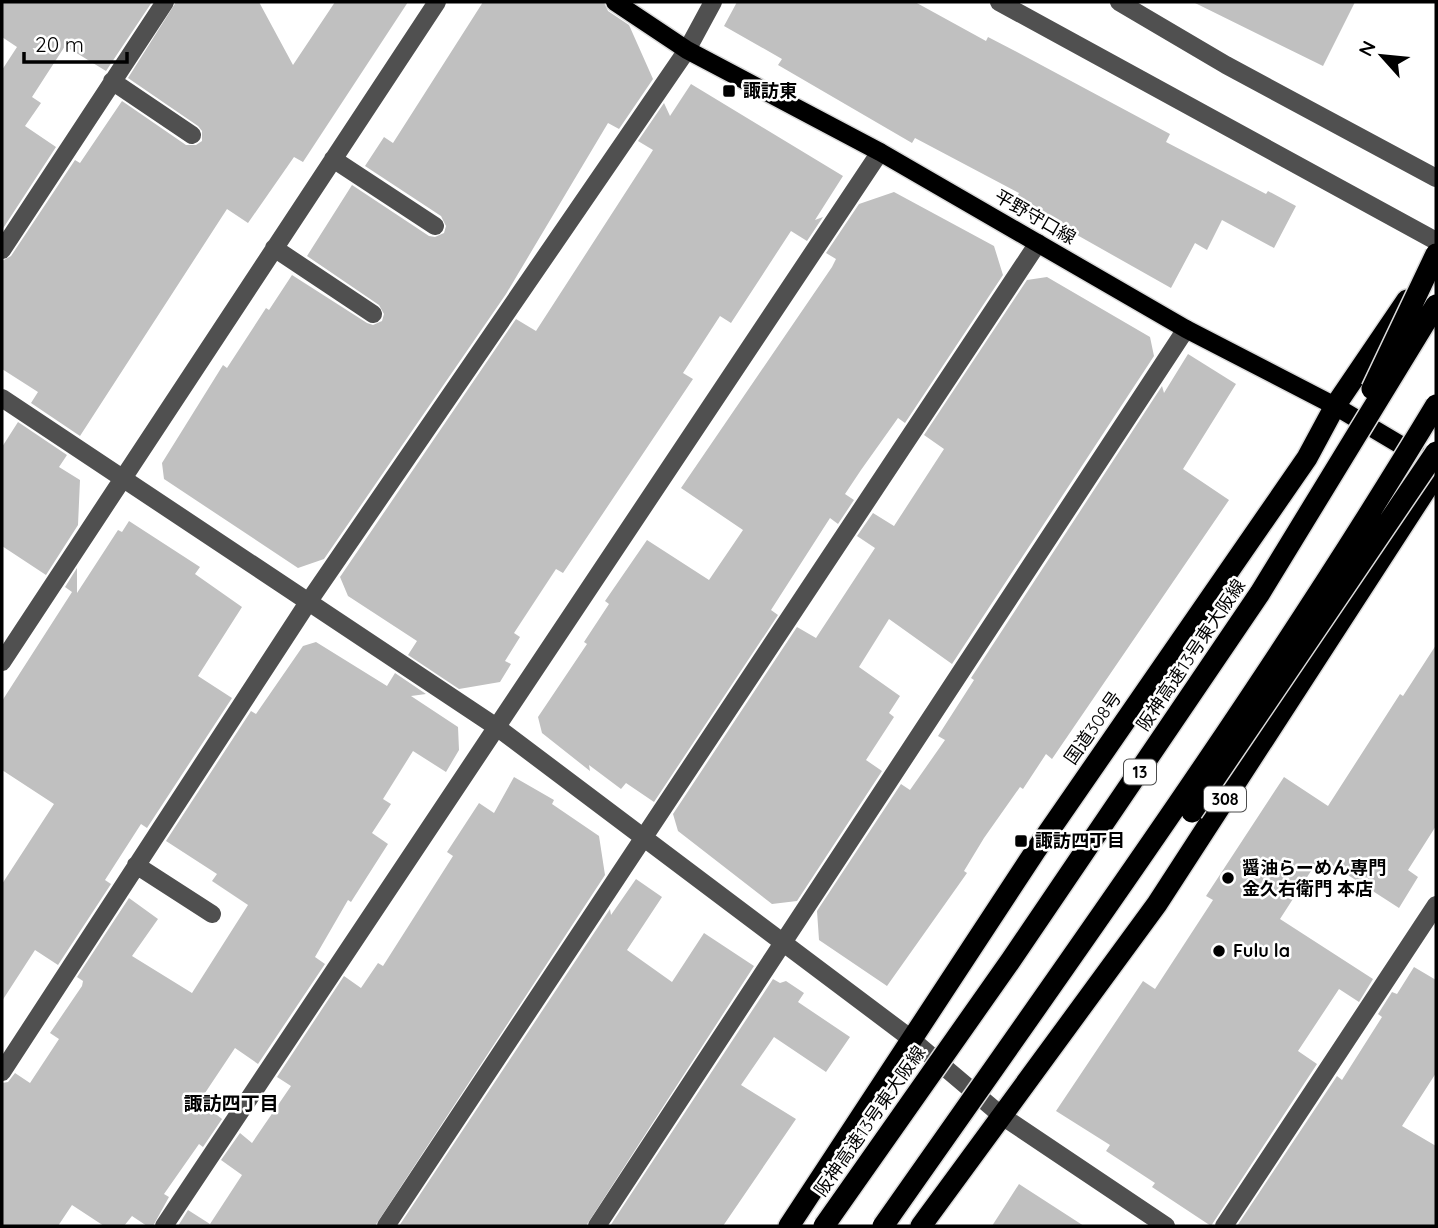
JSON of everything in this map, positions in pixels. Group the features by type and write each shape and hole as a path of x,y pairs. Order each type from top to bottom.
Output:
{"highway":[{"name":"国道308号","path":"789,1226 910,1038 1307,458 1335,406 1436,256"},
{"path":"1260,593 1326,478 1436,256"},
{"name":"阪神高速13号東大阪線","path":"824,1226 1011,960 1260,593 1436,305"},
{"path":"883,1226 1207,766 1302,621 1436,405"},
{"path":"1052,986 1148,870 1220,774 1436,452"},
{"name":"308","path":"921,1226 1157,904 1436,474"}],"main road":[{"name":"平野守口線","path":"615,2 687,50 880,152 1186,329 1335,406 1436,466"}],"street":[{"path":"2,250 165,2"},
{"path":"2,662 437,2"},
{"path":"2,1072 307,604 687,50 713,2"},
{"path":"999,2 1436,240"},
{"path":"1119,2 1226,65 1436,178"},
{"path":"112,81 192,135"},
{"path":"164,1226 880,152"},
{"path":"333,159 435,226"},
{"path":"386,1226 642,836 1038,243"},
{"path":"274,248 373,314"},
{"path":"597,1226 1186,329"},
{"path":"2,398 307,604 498,728 910,1038 1002,1116 1166,1226"},
{"path":"136,866 212,914"},
{"path":"1224,1226 1436,905"}],"building":[{"path":"2,2 152,2 106,71 65,46 32,97 41,103 25,126 56,147 2,230 2,70 17,47 2,37"},
{"path":"176,2 259,2 293,65 335,2 408,2 303,162 294,157 248,223 227,209 80,436 31,403 38,392 2,369 2,261 11,256 75,160 80,163 122,101 186,145 196,145 202,141 202,131 198,126 128,78"},
{"path":"483,2 604,2 608,11 629,25 653,79 619,129 608,123 506,294 324,559 298,568 164,479 162,463 223,365 227,368 266,308 269,310 292,275 367,323 373,325 382,321 384,314 379,305 307,256 352,185 429,236 435,237 444,233 446,226 441,216 365,166 384,137 393,143"},
{"path":"737,2 915,2 986,41 988,37 1170,134 1166,142 1266,194 1268,191 1296,206 1274,248 1222,220 1207,250 1195,243 1171,288 1015,200 1019,193 915,138 912,143 778,65 782,59 724,26"},
{"path":"1193,2 1355,2 1323,66"},
{"path":"691,84 843,176 815,220 823,217 807,241 791,231 731,323 720,316 683,373 693,379 563,573 556,569 514,633 520,637 505,661 511,664 500,682 459,689 408,655 417,641 348,596 340,577 516,319 536,331 653,150 638,141 664,103 670,116"},
{"path":"894,192 994,246 1003,275 905,423 898,418 845,494 854,500 838,524 830,518 771,610 778,615 654,802 626,783 621,789 589,765 590,771 542,733 538,717 587,644 584,642 609,604 605,601 647,540 709,580 743,530 681,488 832,267 836,259 826,253 859,204"},
{"path":"1047,277 1150,337 1154,356 952,664 889,619 859,667 900,696 889,713 894,717 866,760 882,771 797,901 772,904 678,831 673,814 797,627 816,638 875,548 857,536 873,513 894,526 944,449 924,435 1027,280"},
{"path":"1188,354 1236,384 1183,469 1229,500 1052,759 1046,754 1023,789 1020,787 984,838 964,871 967,873 887,986 819,940 817,911 901,784 910,790 945,740 938,736 974,680 971,678 1162,386 1164,393"},
{"path":"18,422 67,455 59,467 80,480 78,525 46,575 2,546 2,447"},
{"path":"129,521 200,567 195,574 242,607 198,676 232,698 147,828 141,824 105,880 111,884 58,965 35,950 2,1001 2,884 54,804 2,770 2,701 72,592 65,587 77,568 77,593 118,530 122,532"},
{"path":"316,642 387,686 395,673 426,694 411,696 458,727 459,750 446,772 413,751 383,799 391,804 372,833 388,844 351,902 348,900 315,957 325,964 258,1064 235,1048 203,1096 216,1104 212,1111 222,1119 203,1147 199,1144 164,1194 169,1197 153,1226 147,1226 132,1216 124,1226 104,1226 72,1205 58,1226 2,1226 2,1083 8,1082 15,1073 30,1083 59,1039 50,1033 82,986 83,981 77,977 129,898 158,919 132,956 192,993 248,905 212,881 217,874 166,841 251,711 256,714 303,646"},
{"path":"1436,645 1436,826 1408,870 1418,877 1399,908 1320,857 1280,919 1373,979 1359,1002 1339,989 1298,1051 1317,1064 1211,1226 1152,1187 1155,1183 1106,1151 1110,1145 1056,1111 1143,981 1155,989 1213,900 1206,896 1284,777 1328,806 1400,694 1403,696"},
{"path":"514,777 554,800 552,804 599,836 605,875 375,1226 178,1226 188,1210 210,1224 242,1175 221,1160 240,1133 252,1143 291,1086 277,1077 344,976 361,988 378,963 383,966 453,856 447,852 479,803 494,813"},
{"path":"636,879 662,897 627,950 672,982 704,933 754,966 586,1226 399,1226 610,909 611,915"},
{"path":"1414,967 1436,980 1436,1073 1402,1126 1436,1146 1436,1226 1237,1226 1337,1076 1342,1080 1382,1017 1378,1014 1392,992 1397,994"},
{"path":"773,979 780,983 786,981 804,993 798,1002 850,1037 826,1072 774,1037 741,1085 796,1119 723,1226 610,1226"},
{"path":"1019,1184 1084,1226 992,1226"}],"place":[{"name":"諏訪東","path":"729,91"},
{"name":"諏訪四丁目","path":"1021,841"},
{"name":"醤油らーめん専門 金久右衛門 本店","path":"1228,878"},
{"name":"Fulu la","path":"1219,951"}],"district":[{"name":"諏訪四丁目","path":"231,1103"}]}
